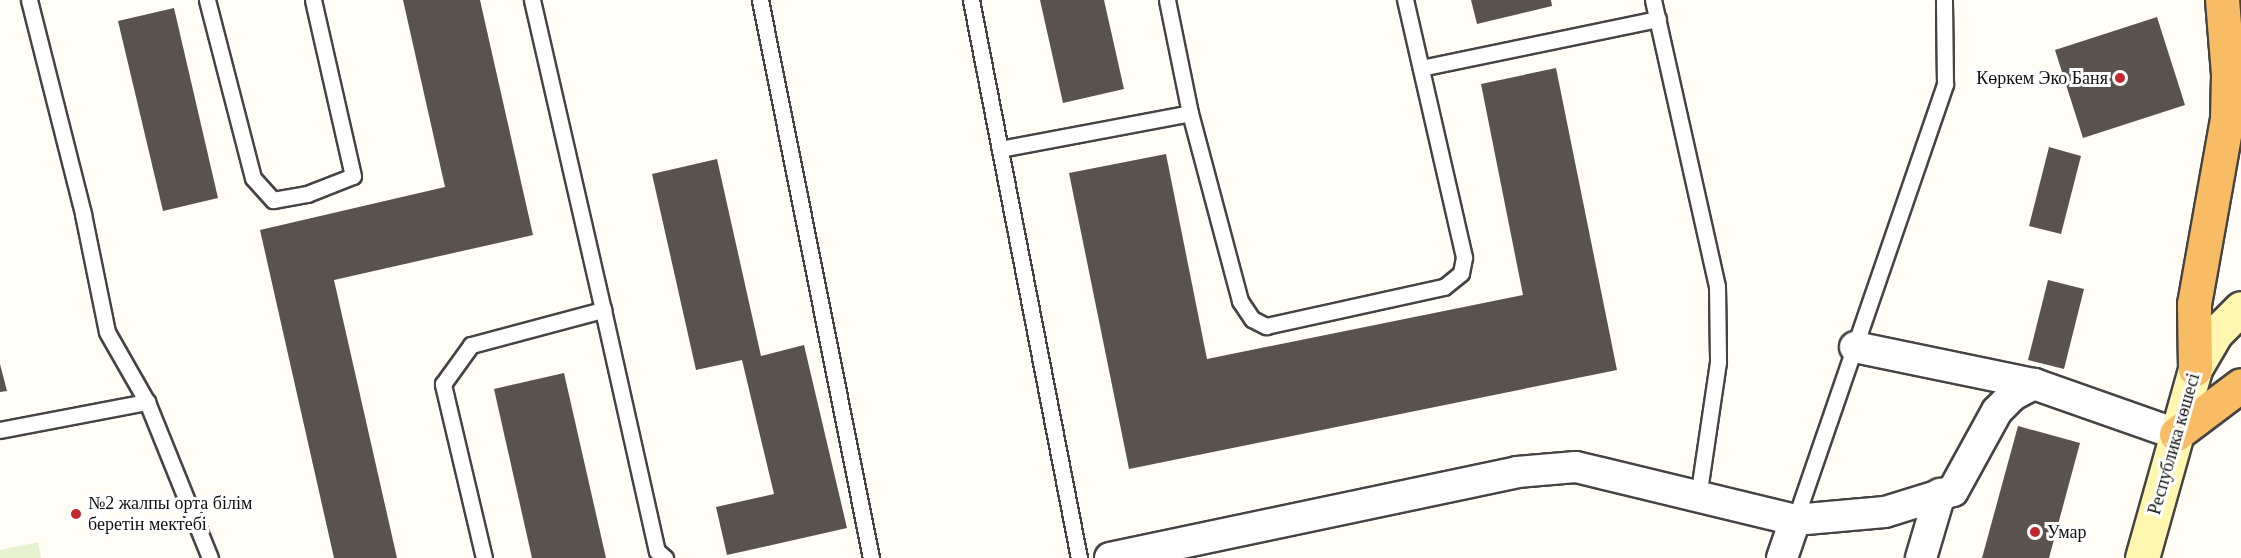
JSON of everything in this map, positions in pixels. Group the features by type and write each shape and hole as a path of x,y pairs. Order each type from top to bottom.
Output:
{"highway":[{"path":"2195,369 2194,304 2227,119 2228,74 2222,0"},
{"path":"2176,434 2241,385"}],"main road":[{"name":"Республика көшесі","path":"2142,558 2195,369 2216,333 2241,308"}],"street":[{"path":"1855,347 2034,384 2176,434"},
{"path":"1128,556 1517,472 1576,467 1795,520 1886,512 1953,491 1997,411 2013,395 2034,384"},
{"path":"1921,558 1940,494"},
{"path":"1782,558 1795,520"}],"lane":[{"path":"28,0 83,214 107,332 147,402 210,558"},
{"path":"207,0 253,178 273,200 308,194 353,176 313,0"},
{"path":"532,0 657,551 665,558"},
{"path":"760,0 871,558"},
{"path":"971,0 1079,558"},
{"path":"1167,0 1190,113 1240,301 1252,320 1266,326 1444,287 1461,273 1464,257 1405,0"},
{"path":"1653,0 1717,286 1718,362 1698,497"},
{"path":"1795,520 1945,84 1944,0"},
{"path":"1421,68 1658,19"},
{"path":"1000,149 1190,113"},
{"path":"484,558 443,384 471,345 603,310"},
{"path":"0,430 147,402"}],"green space":[{"path":"38,542 41,558 0,558 0,550"}],"building":[{"path":"403,0 480,0 533,235 334,280 397,558 334,558 260,230 445,187"},
{"path":"1040,0 1104,0 1124,89 1063,103"},
{"path":"1471,0 1551,0 1552,6 1477,24"},
{"path":"174,8 218,198 163,211 118,21"},
{"name":"Көркем Эко Баня","path":"2157,17 2185,105 2083,138 2055,50"},
{"path":"1556,68 1617,370 1129,469 1069,173 1166,154 1207,359 1523,295 1481,84"},
{"path":"2049,147 2081,156 2061,234 2029,226"},
{"path":"717,159 761,356 804,345 847,528 727,555 716,507 774,494 742,360 696,370 652,174"},
{"path":"2048,280 2084,289 2064,369 2028,360"},
{"path":"0,364 7,391 0,392"},
{"path":"564,373 606,558 532,558 494,389"},
{"path":"2018,426 2080,443 2049,558 1982,558"}],"place":[{"name":"Көркем Эко Баня","path":"2120,78"},
{"name":"№2 жалпы орта білім беретін мектебі","path":"76,514"},
{"name":"Умар","path":"2035,532"}]}
